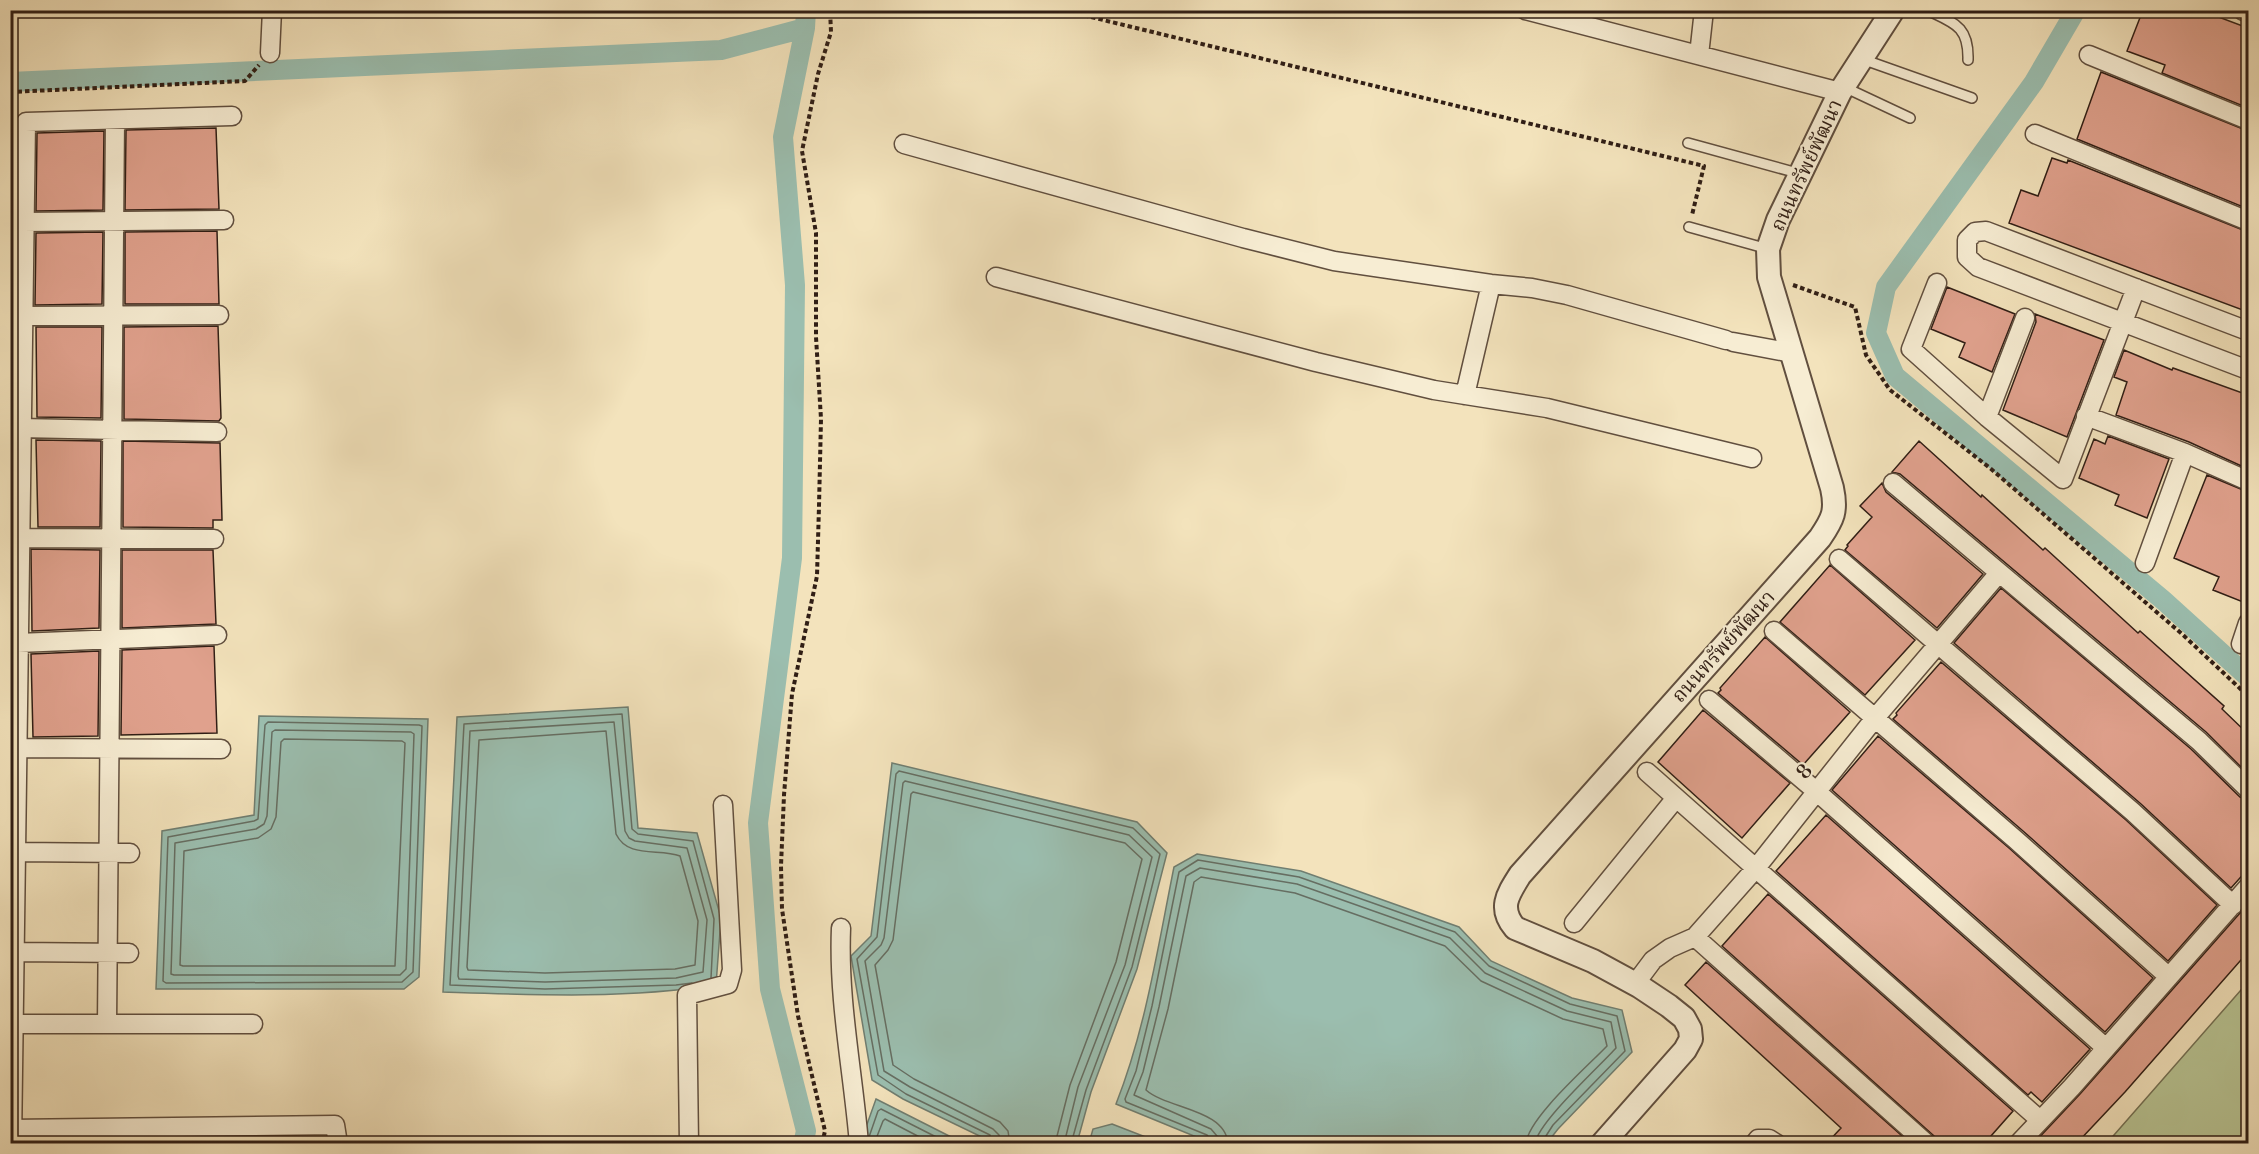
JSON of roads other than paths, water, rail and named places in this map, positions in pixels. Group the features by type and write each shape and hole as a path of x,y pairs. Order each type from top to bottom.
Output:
{"street":[{"path":"270,53 272,10"},
{"path":"1526,10 1842,89"},
{"path":"1699,55 1704,10"},
{"name":"ถนนทรัพย์พัฒนา","path":"1602,1143 1676,1062 1691,1039 1690,1029 1684,1018 1635,984 1593,961 1515,928 1507,918 1505,908 1508,894 1520,875 1820,538 1832,520 1836,503 1768,277 1768,249 1778,220 1842,89 1893,10"},
{"path":"2242,10 2248,13"},
{"path":"2089,55 2248,120"},
{"path":"232,116 26,122 17,167 23,222 16,405 20,428 15,506 19,538 14,610 18,643 14,714 16,748 13,817 15,852 12,924 14,952 11,1134 334,1125 338,1143"},
{"path":"107,1024 115,120"},
{"path":"2036,134 2248,221"},
{"path":"903,144 1334,261 1532,288 1567,295 1730,341 1792,353"},
{"path":"23,222 224,219"},
{"path":"2248,331 1986,231 1976,232 1967,240 1967,257 1978,267 2248,370"},
{"path":"996,277 1305,359 1434,390 1547,408 1752,459"},
{"path":"1465,395 1491,284"},
{"path":"1937,284 1911,349 1987,417 2063,479 2136,288"},
{"path":"18,307 113,315 219,315"},
{"path":"1987,417 2025,318"},
{"path":"2086,416 2185,453 2248,481"},
{"path":"20,428 217,432"},
{"path":"2145,563 2185,453"},
{"path":"1893,483 2199,741 2248,789"},
{"path":"19,538 214,539"},
{"path":"1839,559 2133,812 2233,905"},
{"name":"8","path":"1635,984 1653,960 1670,948 1695,937 1756,868 1875,718 1999,573"},
{"path":"2241,645 2248,623"},
{"path":"1774,632 2016,840 2169,977"},
{"path":"18,643 217,635"},
{"path":"1709,700 1816,791 2106,1048"},
{"path":"16,748 221,749"},
{"path":"1647,772 2040,1120"},
{"path":"1574,923 1676,798"},
{"path":"689,1143 687,995 728,984 732,970 723,805"},
{"path":"15,852 130,853"},
{"path":"2018,1143 2106,1048 2248,887"},
{"path":"841,928 843,1011 855,1092 859,1143"},
{"path":"1695,937 1928,1143"},
{"path":"14,952 129,953"},
{"path":"12,1024 253,1023"},
{"path":"1754,1143 1758,1139 1769,1138 1777,1143"}],"lane":[{"path":"1927,10 1954,23 1964,33 1968,44 1968,60"},
{"path":"1862,59 1972,98"},
{"path":"1842,89 1910,118"},
{"path":"1688,143 1801,174"},
{"path":"1689,227 1768,249"}],"water":[{"path":"628,707 638,828 697,833 721,918 716,985 614,994 443,992 457,717"},
{"path":"259,716 428,719 419,977 404,989 156,989 162,831 254,815"},
{"path":"892,763 1137,822 1167,853 1137,969 1091,1092 1077,1143 994,1143 903,1099 872,1080 851,956 871,936"},
{"path":"1197,854 1301,871 1459,927 1491,961 1572,998 1622,1010 1632,1052 1547,1143 1211,1143 1116,1104 1143,1016 1174,867"},
{"path":"876,1099 963,1143 860,1144"},
{"path":"1112,1124 1161,1143 1089,1143 1093,1129"}],"waterway":[{"path":"803,1144 806,1131 770,989 758,823 792,558 795,285 783,137 805,28 806,10"},
{"path":"2076,10 2034,82 1886,287 1876,333 1895,376 2163,600 2248,677"},
{"path":"10,82 721,50 805,28"}]}
